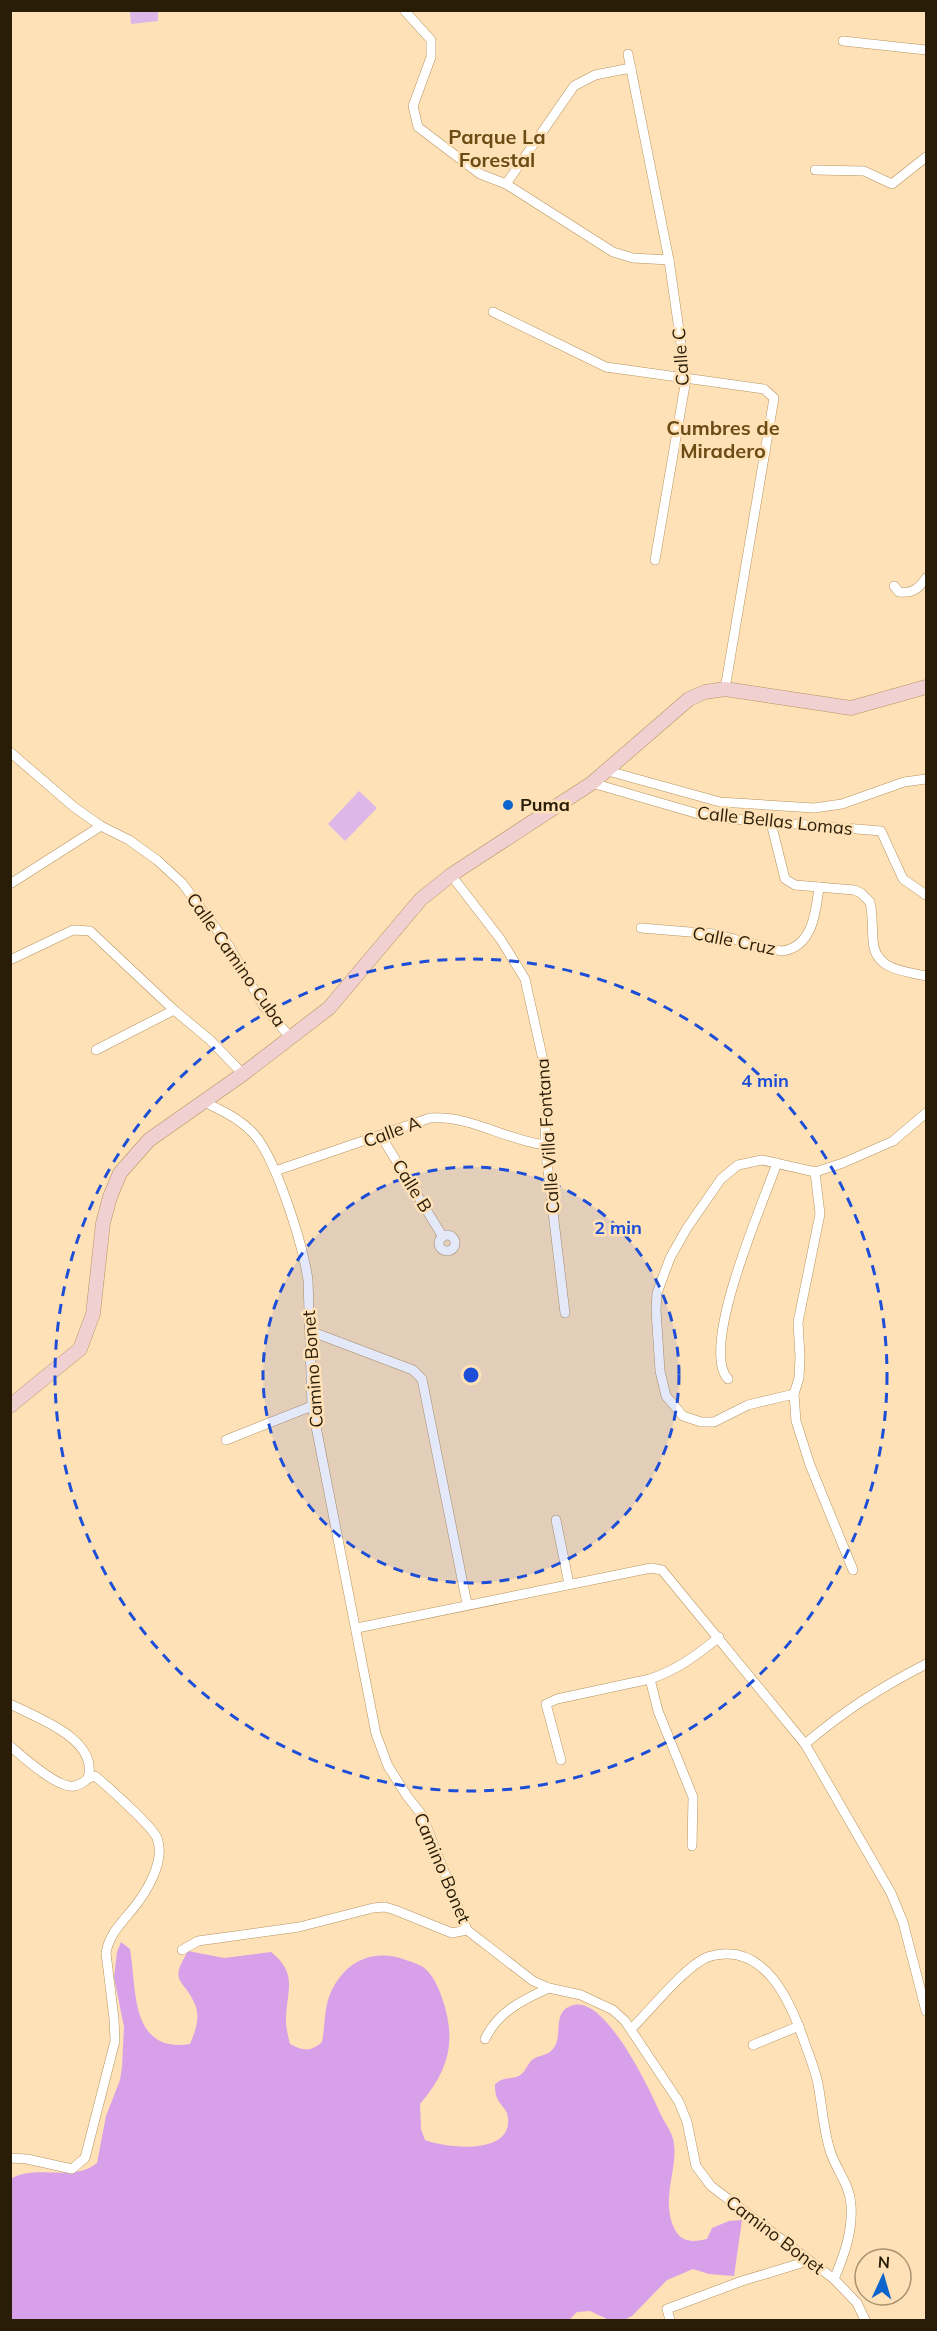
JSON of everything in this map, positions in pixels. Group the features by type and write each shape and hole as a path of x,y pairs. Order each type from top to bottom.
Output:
{"main road":[{"path":"10,1406 80,1349 93,1314 103,1223 120,1173 149,1140 243,1074 329,1008 421,899 451,875 592,783 689,699 705,692 725,689 851,708 927,687"}],"street":[{"path":"404,10 431,40 430,57 413,106 418,127 480,174 506,184 613,252 633,258 669,260"},
{"path":"843,41 927,50"},
{"name":"Calle C","path":"628,54 669,260 686,379 655,560"},
{"path":"506,184 574,86 595,75 631,68"},
{"path":"815,170 864,171 892,184 927,157"},
{"path":"493,312 606,367 764,389 774,398 725,689"},
{"path":"894,586 899,592 908,594 920,587 927,578"},
{"name":"Calle Camino Cuba","path":"10,752 52,790 101,826 129,840 157,860 182,883 229,946 264,1007 291,1038"},
{"path":"608,771 720,802 814,808 842,804 904,782 927,779"},
{"name":"Calle Bellas Lomas","path":"592,783 700,815 880,831 903,879 927,895"},
{"path":"771,823 785,879 795,885 854,890 861,893 870,902 873,944 883,964 889,968 927,976"},
{"path":"10,884 101,826"},
{"name":"Calle Villa Fontana","path":"451,875 501,940 525,979 547,1078 545,1145 565,1313"},
{"name":"Calle Cruz","path":"641,928 714,934 789,951 804,941 810,929 819,887"},
{"path":"10,960 73,930 90,931 174,1010 210,1040 243,1074"},
{"path":"96,1050 174,1010"},
{"name":"Camino Bonet","path":"204,1102 232,1116 251,1130 262,1142 275,1172 305,1261 308,1280 312,1406 376,1734 388,1766 422,1815 467,1930 533,1981 549,1988 581,1995 613,2010 632,2029 683,2109 696,2166 701,2175 711,2186 834,2279 857,2303 865,2320"},
{"path":"794,1394 748,1405 714,1422 700,1422 683,1416 666,1396 658,1350 657,1293 670,1258 687,1228 727,1172 738,1165 753,1161 777,1163 815,1173 854,1159 893,1141 927,1113"},
{"name":"Calle A","path":"275,1172 430,1118 447,1117 466,1121 531,1143 545,1145"},
{"name":"Calle B","path":"381,1136 443,1237"},
{"path":"728,1379 720,1366 726,1308 777,1163"},
{"path":"815,1173 820,1214 798,1322 799,1378 794,1394 799,1434 820,1493 853,1569"},
{"path":"310,1331 413,1370 422,1379 467,1604"},
{"path":"226,1440 312,1406"},
{"path":"556,1520 569,1584"},
{"path":"357,1628 467,1604 658,1568 667,1574 805,1744 891,1893 903,1922 927,2011"},
{"path":"561,1760 546,1704 557,1699 650,1679 685,1664 719,1637"},
{"path":"805,1744 841,1714 870,1694 927,1664"},
{"path":"650,1679 658,1711 693,1797 692,1846"},
{"path":"10,1704 52,1725 77,1742 90,1764 88,1778"},
{"path":"10,1746 65,1785 77,1786 88,1778 96,1776 153,1832 159,1845 156,1868 142,1898 111,1935 107,1945 115,2041 85,2158 72,2169 27,2159 10,2158"},
{"path":"182,1950 209,1938 298,1927 373,1908 395,1910 452,1933 467,1930"},
{"path":"632,2029 694,1964 708,1956 734,1954 746,1958 765,1970 782,1991 799,2026 818,2082 829,2147 850,2193 852,2217 849,2235 834,2279"},
{"path":"485,2039 494,2023 513,2006 549,1988"},
{"path":"753,2046 799,2026"},
{"path":"670,2320 667,2309 742,2281 808,2261"}],"shaded area":[{"path":"130,11 158,11 158,21 131,24"},
{"path":"359,791 377,808 345,841 328,824"},
{"path":"121,1942 130,1949 136,2000 146,2029 156,2039 170,2044 190,2044 197,2023 196,2007 178,1975 188,1951 224,1958 271,1952 280,1960 288,1976 286,2021 290,2044 307,2049 314,2048 322,2042 329,1997 342,1975 350,1967 370,1957 381,1956 393,1956 421,1966 432,1977 441,1994 447,2014 449,2041 444,2067 420,2104 421,2129 425,2140 461,2147 489,2144 500,2139 506,2130 508,2118 507,2112 496,2096 495,2084 519,2076 533,2059 551,2051 555,2046 562,2013 566,2008 574,2005 587,2007 600,2016 626,2048 672,2136 674,2161 669,2206 675,2230 685,2239 698,2241 707,2239 712,2228 729,2221 742,2220 734,2276 709,2274 693,2269 667,2280 632,2316 624,2320 609,2320 590,2311 577,2312 569,2320 11,2320 10,2179 32,2173 77,2172 97,2163 106,2116 120,2080 122,2067 124,2027 114,1977 117,1952"}],"place":[{"name":"Puma","path":"508,805"}],"district":[{"name":"Parque La Forestal","path":"497,148"},
{"name":"Cumbres de Miradero","path":"723,440"}]}
